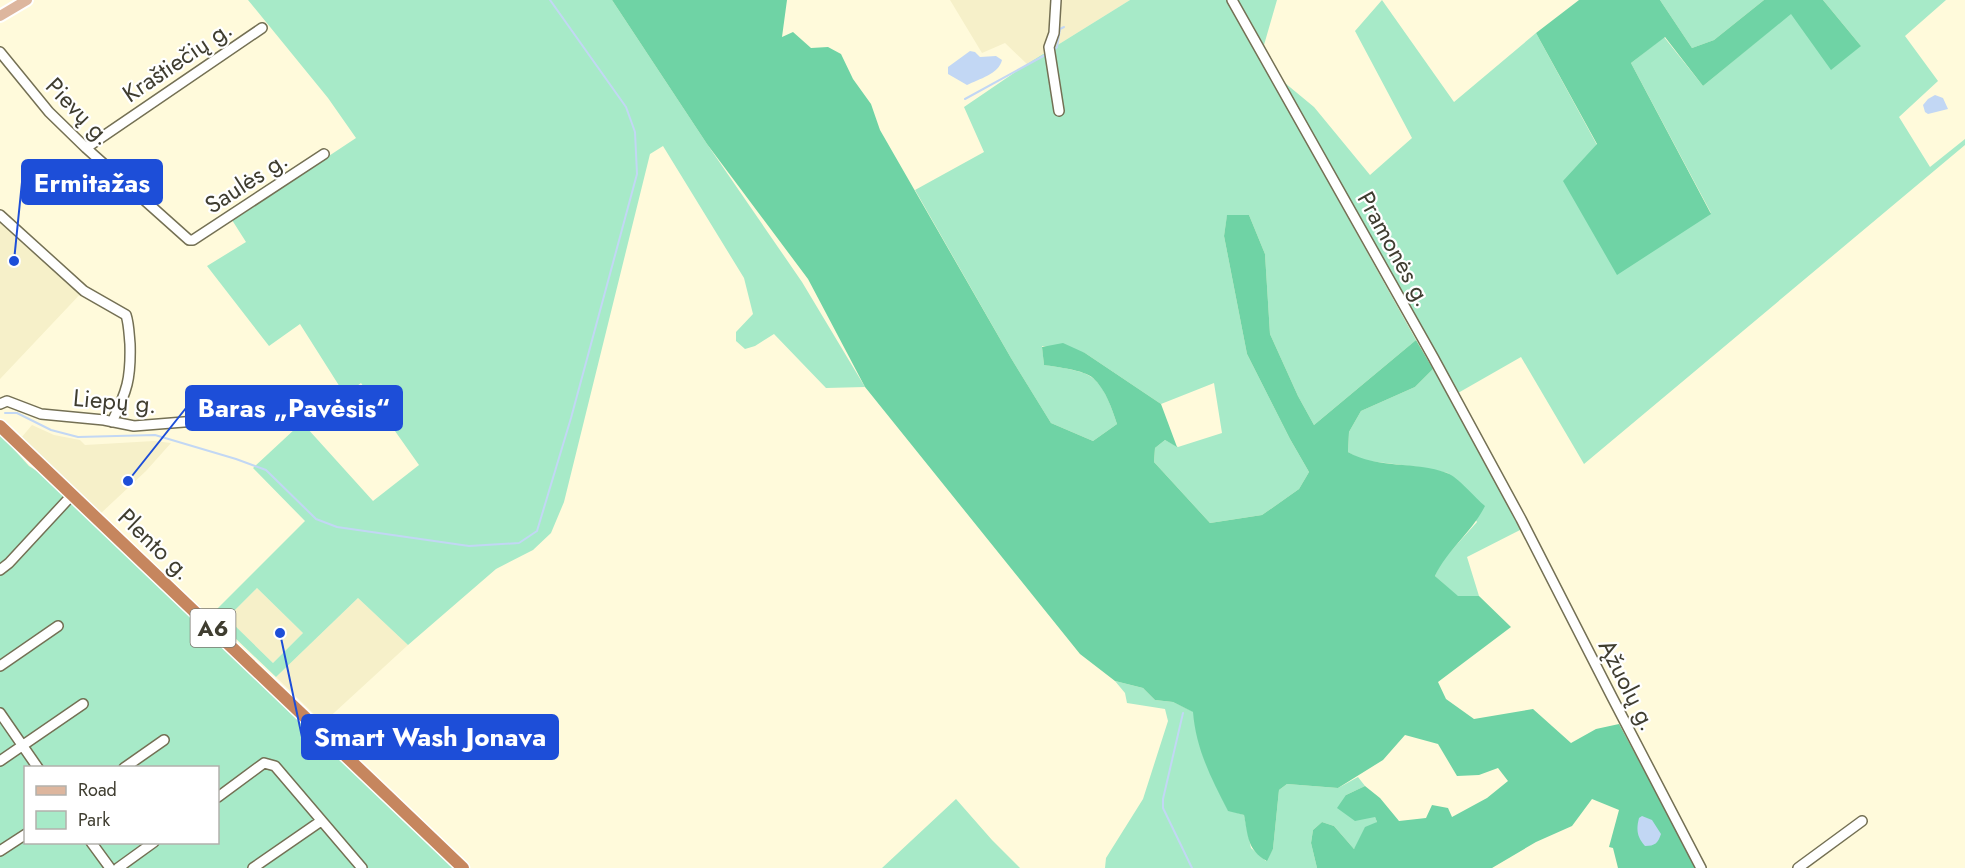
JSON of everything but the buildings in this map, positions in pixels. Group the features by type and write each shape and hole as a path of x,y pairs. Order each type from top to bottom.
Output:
{"highway":[{"name":"Plento g.","path":"0,426 463,868"}],"main road":[{"path":"0,16 27,0"}],"street":[{"path":"1056,0 1054,33 1049,47 1059,111"},
{"name":"Pramonės g.","path":"1232,0 1433,357 1521,519"},
{"name":"Kraštiečių g.","path":"86,148 262,27"},
{"name":"Pievų g.","path":"0,52 49,112 189,240"},
{"name":"Saulės g.","path":"189,240 194,240 324,154"},
{"path":"0,215 84,291 126,315 129,326 130,377 125,396 112,422"},
{"name":"Liepų g.","path":"0,404 7,401 40,414 134,426 246,417 282,425 307,426 312,425 360,391"},
{"path":"0,570 72,495"},
{"name":"Ąžuolų g.","path":"1521,519 1701,868"},
{"path":"0,666 58,626"},
{"path":"0,761 82,704"},
{"path":"0,713 37,766"},
{"path":"127,766 164,740"},
{"path":"219,795 264,763 275,765 362,868"},
{"path":"253,868 321,821"},
{"path":"1798,868 1862,821"},
{"path":"0,851 24,835"},
{"path":"92,844 110,868"},
{"path":"118,868 153,844"}],"shaded area":[{"path":"950,0 1130,0 1027,64 1005,43 982,53"},
{"path":"0,210 86,288 0,379"},
{"path":"32,425 54,435 80,440 85,445 154,441 171,443 146,471 99,515 21,438"},
{"path":"257,588 303,633 273,663 227,618"},
{"path":"358,598 408,645 323,723 276,677"}],"green space":[{"path":"248,0 612,0 802,282 865,387 826,388 774,334 755,346 745,349 736,341 736,332 753,314 744,278 663,146 650,154 564,502 551,533 533,550 496,569 408,645 358,598 276,677 211,615 305,521 253,468 296,428 307,428 373,501 419,465 361,383 345,395 300,324 269,346 207,266 246,242 232,220 356,138 328,98","holes":["257,588 303,633 273,663 227,618"]},
{"path":"612,0 787,0 782,37 793,32 811,48 828,47 841,54 853,79 871,104 880,130 1051,423 1093,441 1117,424 1105,394 1093,378 1077,371 1044,365 1042,347 1063,343 1085,353 1161,404 1177,447 1165,440 1155,448 1154,462 1210,523 1262,515 1299,489 1309,472 1247,354 1224,236 1227,215 1249,215 1265,254 1270,334 1314,425 1416,340 1433,369 1415,387 1361,411 1349,432 1348,452 1371,461 1435,469 1447,473 1485,506 1474,524 1446,557 1435,576 1458,596 1479,596 1511,627 1438,682 1446,699 1474,719 1533,709 1571,743 1596,729 1619,724 1697,868 1618,868 1613,848 1609,847 1619,810 1592,799 1572,826 1536,842 1492,868 1317,868 1311,843 1313,830 1322,822 1334,826 1354,849 1365,827 1377,822 1375,817 1355,821 1337,808 1346,795 1365,786 1380,798 1399,821 1426,818 1432,805 1448,808 1452,817 1487,798 1508,781 1498,768 1479,775 1457,776 1438,744 1405,735 1383,760 1338,788 1287,784 1279,790 1273,849 1267,861 1260,857 1249,841 1244,815 1228,811 1216,787 1197,738 1193,712 1173,702 1155,700 1143,688 1115,681 1080,654 865,387 808,279 707,144"},
{"path":"1130,0 1227,0 1416,340 1314,425 1270,334 1265,254 1249,215 1227,216 1224,236 1247,354 1309,472 1299,489 1262,515 1210,523 1154,462 1155,448 1165,440 1178,447 1222,433 1214,383 1161,404 1085,353 1042,346 1044,365 1078,371 1090,376 1098,383 1111,406 1117,424 1093,441 1051,423 915,190 984,152 964,107 1027,64"},
{"path":"1238,0 1277,0 1264,45"},
{"path":"1382,0 1454,102 1536,33 1597,145 1711,213 1631,63 1664,37 1703,86 1791,13 1861,46 1823,0 1946,0 1905,36 1938,81 1899,117 1930,167 1965,139 1965,145 1584,464 1521,357 1458,393 1285,83 1314,107 1370,175 1412,138 1355,31"},
{"path":"1579,0 1660,0 1692,48 1714,40 1764,0 1823,0 1861,46 1831,70 1791,14 1703,86 1665,37 1631,63 1711,214 1617,275 1563,181 1597,144 1536,33"},
{"path":"1660,0 1764,0 1714,40 1692,48"},
{"path":"1433,369 1522,529 1467,557 1479,596 1458,597 1435,576 1442,561 1477,522 1448,473 1361,460 1348,452 1349,432 1361,411 1415,387"},
{"path":"0,434 29,466 48,478 454,868 0,868"},
{"path":"1115,681 1143,688 1155,700 1173,702 1194,712 1201,750 1216,786 1228,810 1244,815 1251,848 1266,861 1273,849 1279,790 1287,784 1338,788 1358,777 1365,786 1346,795 1375,817 1377,822 1354,849 1334,826 1322,822 1313,830 1311,843 1317,868 1105,868 1106,858 1143,799 1168,721 1165,709 1127,703 1125,693"},
{"path":"956,799 1020,868 882,868"}],"water":[{"path":"970,51 980,57 996,56 1002,60 993,72 967,85 948,74 948,67"},
{"path":"1935,95 1943,98 1948,109 1928,114 1923,105"},
{"path":"1642,816 1652,820 1661,834 1654,845 1645,846 1640,840 1637,830 1639,818"}],"waterway":[{"path":"5,413 17,413 51,430 78,437 155,435 236,459 266,470 316,519 337,527 469,546 519,543 537,531 571,418 637,174 635,132 626,107 550,0"},
{"path":"1053,51 1057,47 1060,29 1064,27"},
{"path":"965,99 1047,54"},
{"path":"1183,713 1163,799 1163,808 1192,868"}],"place":[{"name":"Ermitažas","path":"14,261"},
{"name":"Baras „Pavėsis“","path":"128,481"},
{"name":"Smart Wash Jonava","path":"280,633"}]}
